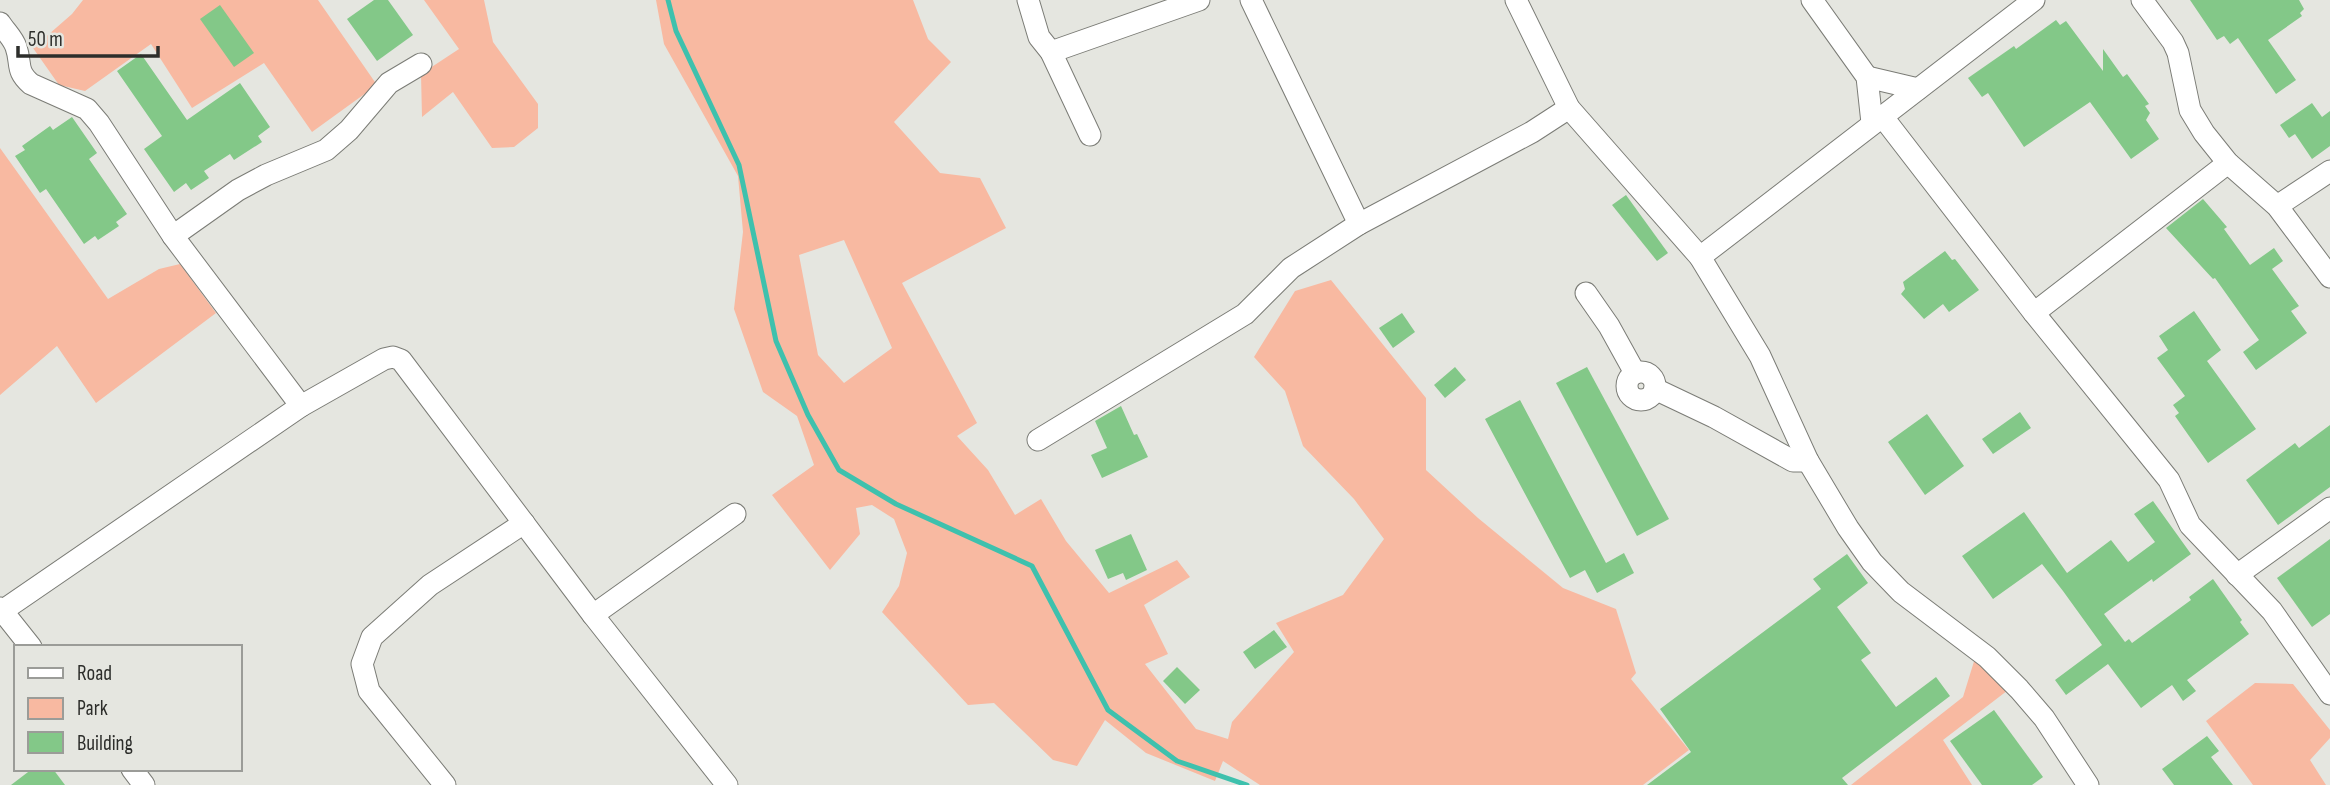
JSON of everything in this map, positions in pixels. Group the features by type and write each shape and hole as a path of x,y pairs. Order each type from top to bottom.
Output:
{"street":[{"path":"1028,0 1039,37 1051,52 1090,135"},
{"path":"1051,52 1199,0"},
{"path":"1251,0 1359,224"},
{"path":"1516,0 1569,108 1700,257 1760,356 1808,461 1872,562 1901,592 1987,657 2019,689 2044,718 2088,785"},
{"path":"1812,0 1867,77 1877,120 2169,480 2190,525 2272,611 2330,694"},
{"path":"1700,257 2034,0"},
{"path":"2142,0 2178,54 2190,110 2204,133 2228,163 2277,206 2330,277"},
{"path":"0,23 16,45 19,71 24,78 87,109 99,123 173,236 301,406"},
{"path":"173,236 238,190 326,150 349,130 389,83 421,64"},
{"path":"1867,77 1919,89"},
{"path":"1038,440 1245,314 1290,268 1359,224 1532,132 1569,108"},
{"path":"2034,313 2228,163"},
{"path":"2277,206 2330,171"},
{"path":"1586,293 1609,326 1635,373 1647,373 1655,383 1655,389 1714,416 1793,461 1808,461"},
{"path":"30,645 1,609 301,406 384,359 393,357 401,360 593,615 727,785"},
{"path":"2236,575 2330,508"},
{"path":"593,615 735,514"},
{"path":"445,785 369,691 362,664 372,636 430,584 524,523"},
{"path":"134,771 145,785"}],"green space":[{"path":"83,0 318,0 377,85 312,132 264,63 192,108 151,44 85,91 59,85 33,48 72,14"},
{"path":"424,0 484,0 493,42 538,104 538,128 514,147 492,148 453,92 422,117 421,74 459,49"},
{"path":"656,0 913,0 928,39 951,62 894,122 940,173 980,178 1006,228 902,283 977,423 957,436 988,470 1015,515 1041,499 1066,541 1109,593 1177,560 1190,577 1144,605 1168,654 1145,664 1196,729 1228,739 1232,722 1294,652 1276,623 1343,595 1384,539 1354,499 1303,446 1285,391 1254,357 1295,291 1331,280 1426,398 1426,470 1478,518 1563,588 1616,609 1636,673 1631,679 1689,750 1643,785 1260,785 1223,761 1215,781 1146,753 1105,720 1077,766 1053,760 994,703 968,705 882,612 899,586 907,553 894,519 872,505 856,508 860,534 830,570 772,495 814,465 797,416 763,392 734,309 743,232 738,176 664,44","holes":["844,240 892,348 844,383 818,355 799,255"]},
{"path":"0,148 108,299 159,269 180,264 216,313 96,403 57,346 0,395"},
{"path":"1976,655 2012,687 1943,740 1972,785 1851,785 1963,697"},
{"path":"2255,683 2293,684 2330,730 2330,738 2310,760 2326,785 2253,785 2206,721"}],"building":[{"path":"374,0 388,0 413,35 377,61 347,19"},
{"path":"2190,0 2299,0 2304,9 2300,13 2302,16 2268,40 2296,80 2276,94 2238,38 2230,44 2224,36 2217,40"},
{"path":"220,5 254,53 234,67 200,19"},
{"path":"2056,20 2060,25 2066,21 2103,71 2103,49 2123,77 2127,74 2149,104 2145,106 2150,113 2146,120 2159,139 2131,159 2090,102 2024,147 1988,93 1982,97 1968,78 2014,46 2016,49"},
{"path":"141,54 187,120 240,83 270,127 258,136 262,142 234,160 230,154 204,171 209,178 191,190 186,183 174,192 144,149 162,136 117,71"},
{"path":"2312,103 2322,117 2330,111 2330,146 2312,159 2295,134 2289,138 2280,125"},
{"path":"72,117 97,153 89,159 127,214 116,222 119,226 98,240 95,236 84,244 46,189 40,193 15,156 25,150 22,146 50,126 53,130"},
{"path":"1626,195 1668,253 1657,261 1612,205"},
{"path":"2203,199 2227,227 2224,229 2250,265 2274,248 2283,261 2272,269 2299,306 2291,311 2307,333 2256,370 2243,352 2259,340 2215,278 2213,279 2166,228"},
{"path":"1945,251 1952,260 1955,259 1979,290 1949,312 1943,304 1924,319 1901,294 1905,289 1903,282"},
{"path":"2194,311 2221,350 2207,361 2256,429 2208,463 2175,416 2179,413 2173,405 2185,396 2157,358 2168,350 2159,336"},
{"path":"1402,313 1415,332 1393,348 1379,328"},
{"path":"1455,367 1466,380 1445,398 1434,385"},
{"path":"1587,367 1669,519 1637,536 1556,383"},
{"path":"1520,400 1606,563 1624,553 1634,573 1597,593 1585,570 1570,578 1485,419"},
{"path":"1121,406 1148,457 1102,478 1091,455 1107,448 1095,421"},
{"path":"2020,412 2031,428 1993,454 1982,439"},
{"path":"1927,414 1964,466 1925,495 1888,442"},
{"path":"2330,425 2330,487 2278,525 2246,480 2295,443 2299,448"},
{"path":"2153,501 2191,554 2104,614 2125,642 2129,639 2132,643 2191,600 2189,597 2213,579 2249,634 2187,680 2196,691 2183,701 2172,685 2141,708 2108,664 2066,695 2055,680 2102,645 2063,591 2042,564 1993,599 1962,556 2024,512 2067,573 2111,540 2128,562 2155,542 2134,514"},
{"path":"1131,534 1147,570 1126,580 1123,573 1108,579 1095,550"},
{"path":"2330,539 2330,614 2312,627 2277,578"},
{"path":"1847,554 1868,583 1837,607 1871,653 1861,660 1896,707 1936,677 1950,696 1842,778 1848,785 1647,785 1691,752 1660,709 1821,589 1813,579"},
{"path":"1274,630 1287,647 1255,669 1243,652"},
{"path":"1177,667 1200,690 1185,704 1163,681"},
{"path":"1994,710 2043,777 2032,785 1982,785 1950,741"},
{"path":"2207,736 2219,751 2211,757 2233,785 2174,785 2162,769"},
{"path":"29,771 54,771 65,785 11,785"}],"waterway":[{"path":"668,0 676,31 739,165 776,341 808,415 839,470 896,504 1032,566 1108,710 1177,761 1247,785"}]}
